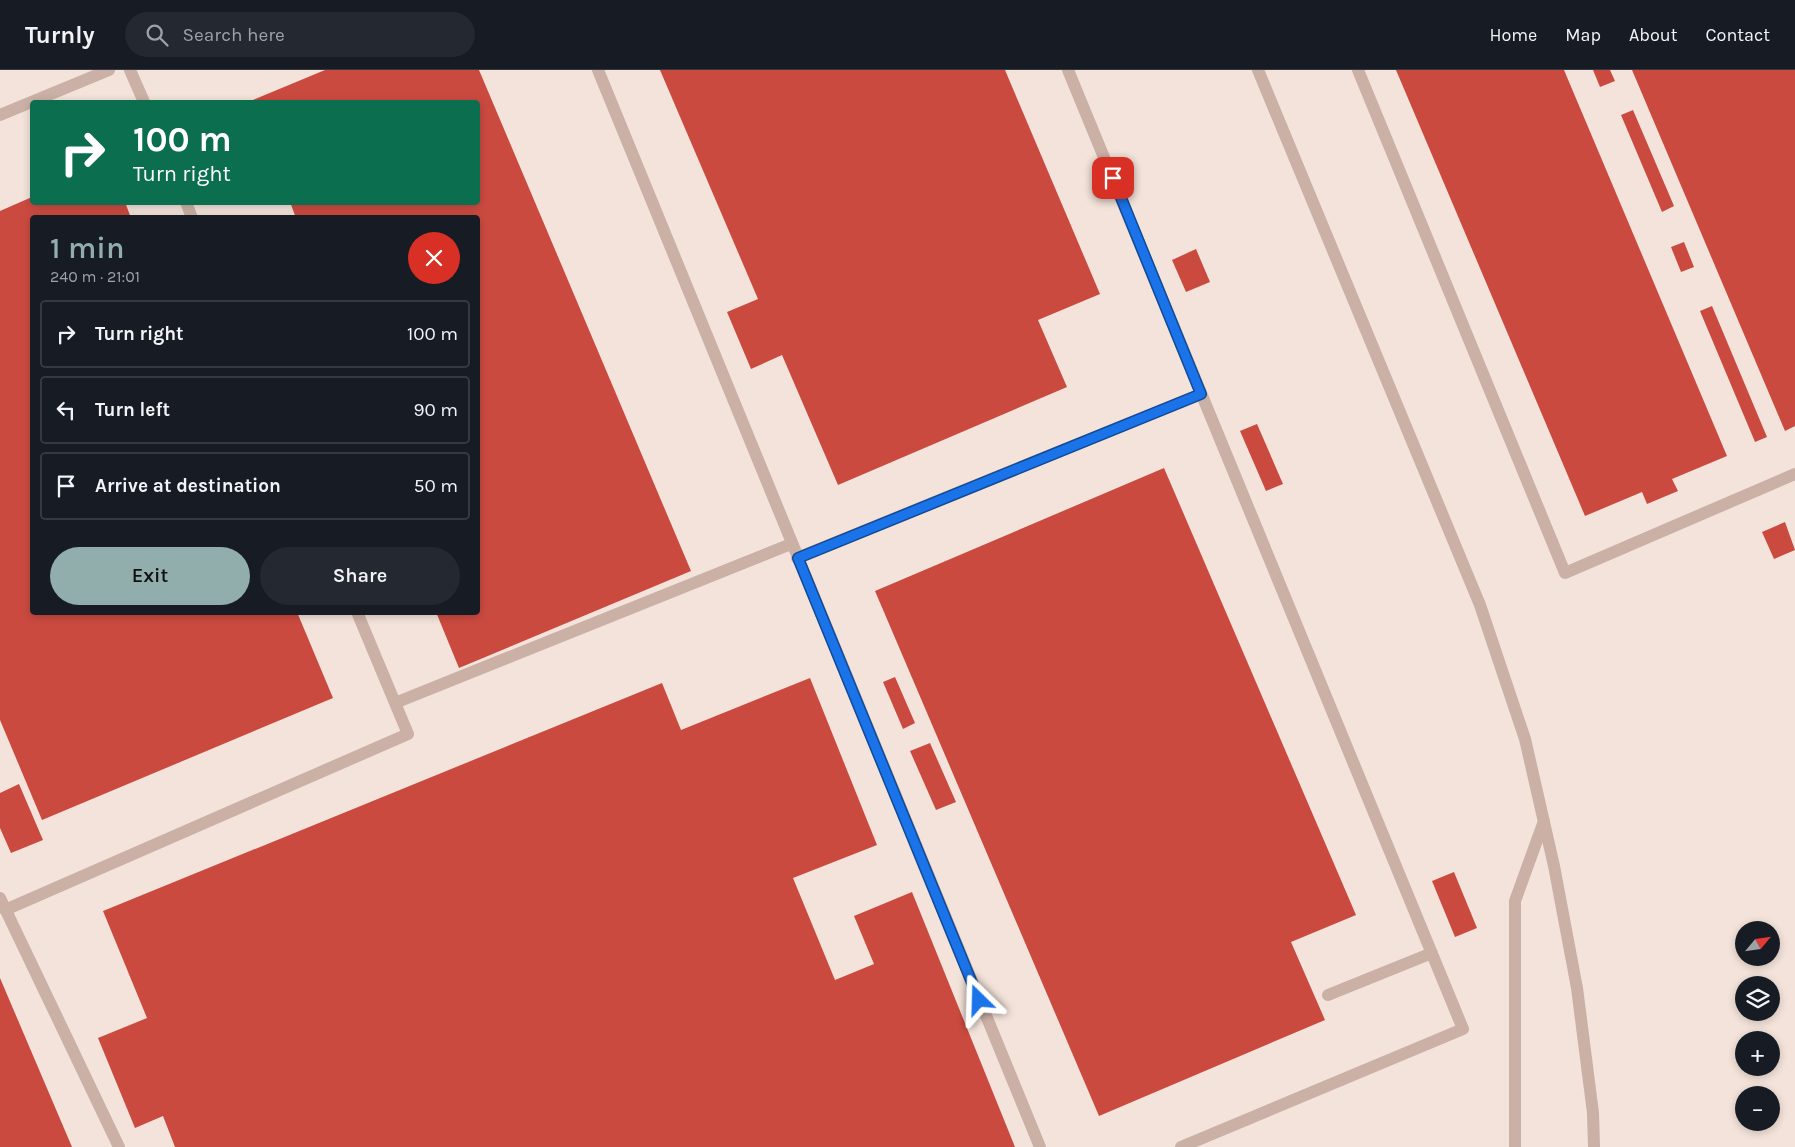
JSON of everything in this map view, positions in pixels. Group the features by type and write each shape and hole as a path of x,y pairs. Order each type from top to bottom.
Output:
{"street":[{"path":"36,100 109,70"},
{"path":"130,70 143,100"},
{"path":"598,70 1040,1147"},
{"path":"1068,70 1463,1029 1181,1147"},
{"path":"1258,70 1480,605 1525,739 1544,821 1577,988 1593,1113 1594,1147"},
{"path":"1358,70 1565,573 1795,474"},
{"path":"0,115 30,103"},
{"path":"798,558 1201,394"},
{"path":"395,703 791,544"},
{"path":"5,910 408,734 358,615"},
{"path":"1515,1147 1516,901 1544,821"},
{"path":"0,898 119,1147"},
{"path":"1328,995 1432,954"}],"building":[{"path":"325,70 479,70 691,571 459,668 437,615 480,615 480,215 295,215 291,205 480,205 480,100 253,100"},
{"path":"660,70 1005,70 1100,294 1038,320 1067,387 838,485 782,355 751,369 727,312 758,299"},
{"path":"1396,70 1564,70 1727,456 1672,479 1678,491 1647,504 1642,492 1585,516"},
{"path":"1593,70 1610,70 1615,81 1600,87"},
{"path":"1632,70 1795,70 1795,426 1785,431"},
{"path":"1633,110 1674,206 1662,212 1621,115"},
{"path":"30,198 30,205 126,205 130,215 30,215 30,615 298,615 333,698 42,820 0,720 0,211"},
{"path":"1684,242 1694,267 1681,272 1671,247"},
{"path":"1196,249 1210,282 1186,292 1172,260"},
{"path":"1712,306 1767,437 1755,442 1700,311"},
{"path":"1257,424 1283,484 1266,491 1240,431"},
{"path":"1164,468 1356,915 1291,942 1325,1020 1099,1116 875,591"},
{"path":"1785,522 1795,550 1774,559 1762,532"},
{"path":"895,677 915,723 903,729 883,682"},
{"path":"810,678 877,845 793,878 835,980 874,964 854,916 912,892 1015,1147 175,1147 163,1116 135,1128 98,1038 147,1018 103,911 662,683 681,730"},
{"path":"930,743 956,802 936,810 910,751"},
{"path":"19,784 43,840 11,853 0,828 0,793"},
{"path":"1454,872 1477,928 1455,937 1432,881"},
{"path":"0,978 72,1147 0,1147"}],"route":[{"path":"979,1000 798,558 1201,394 1113,178"}]}
